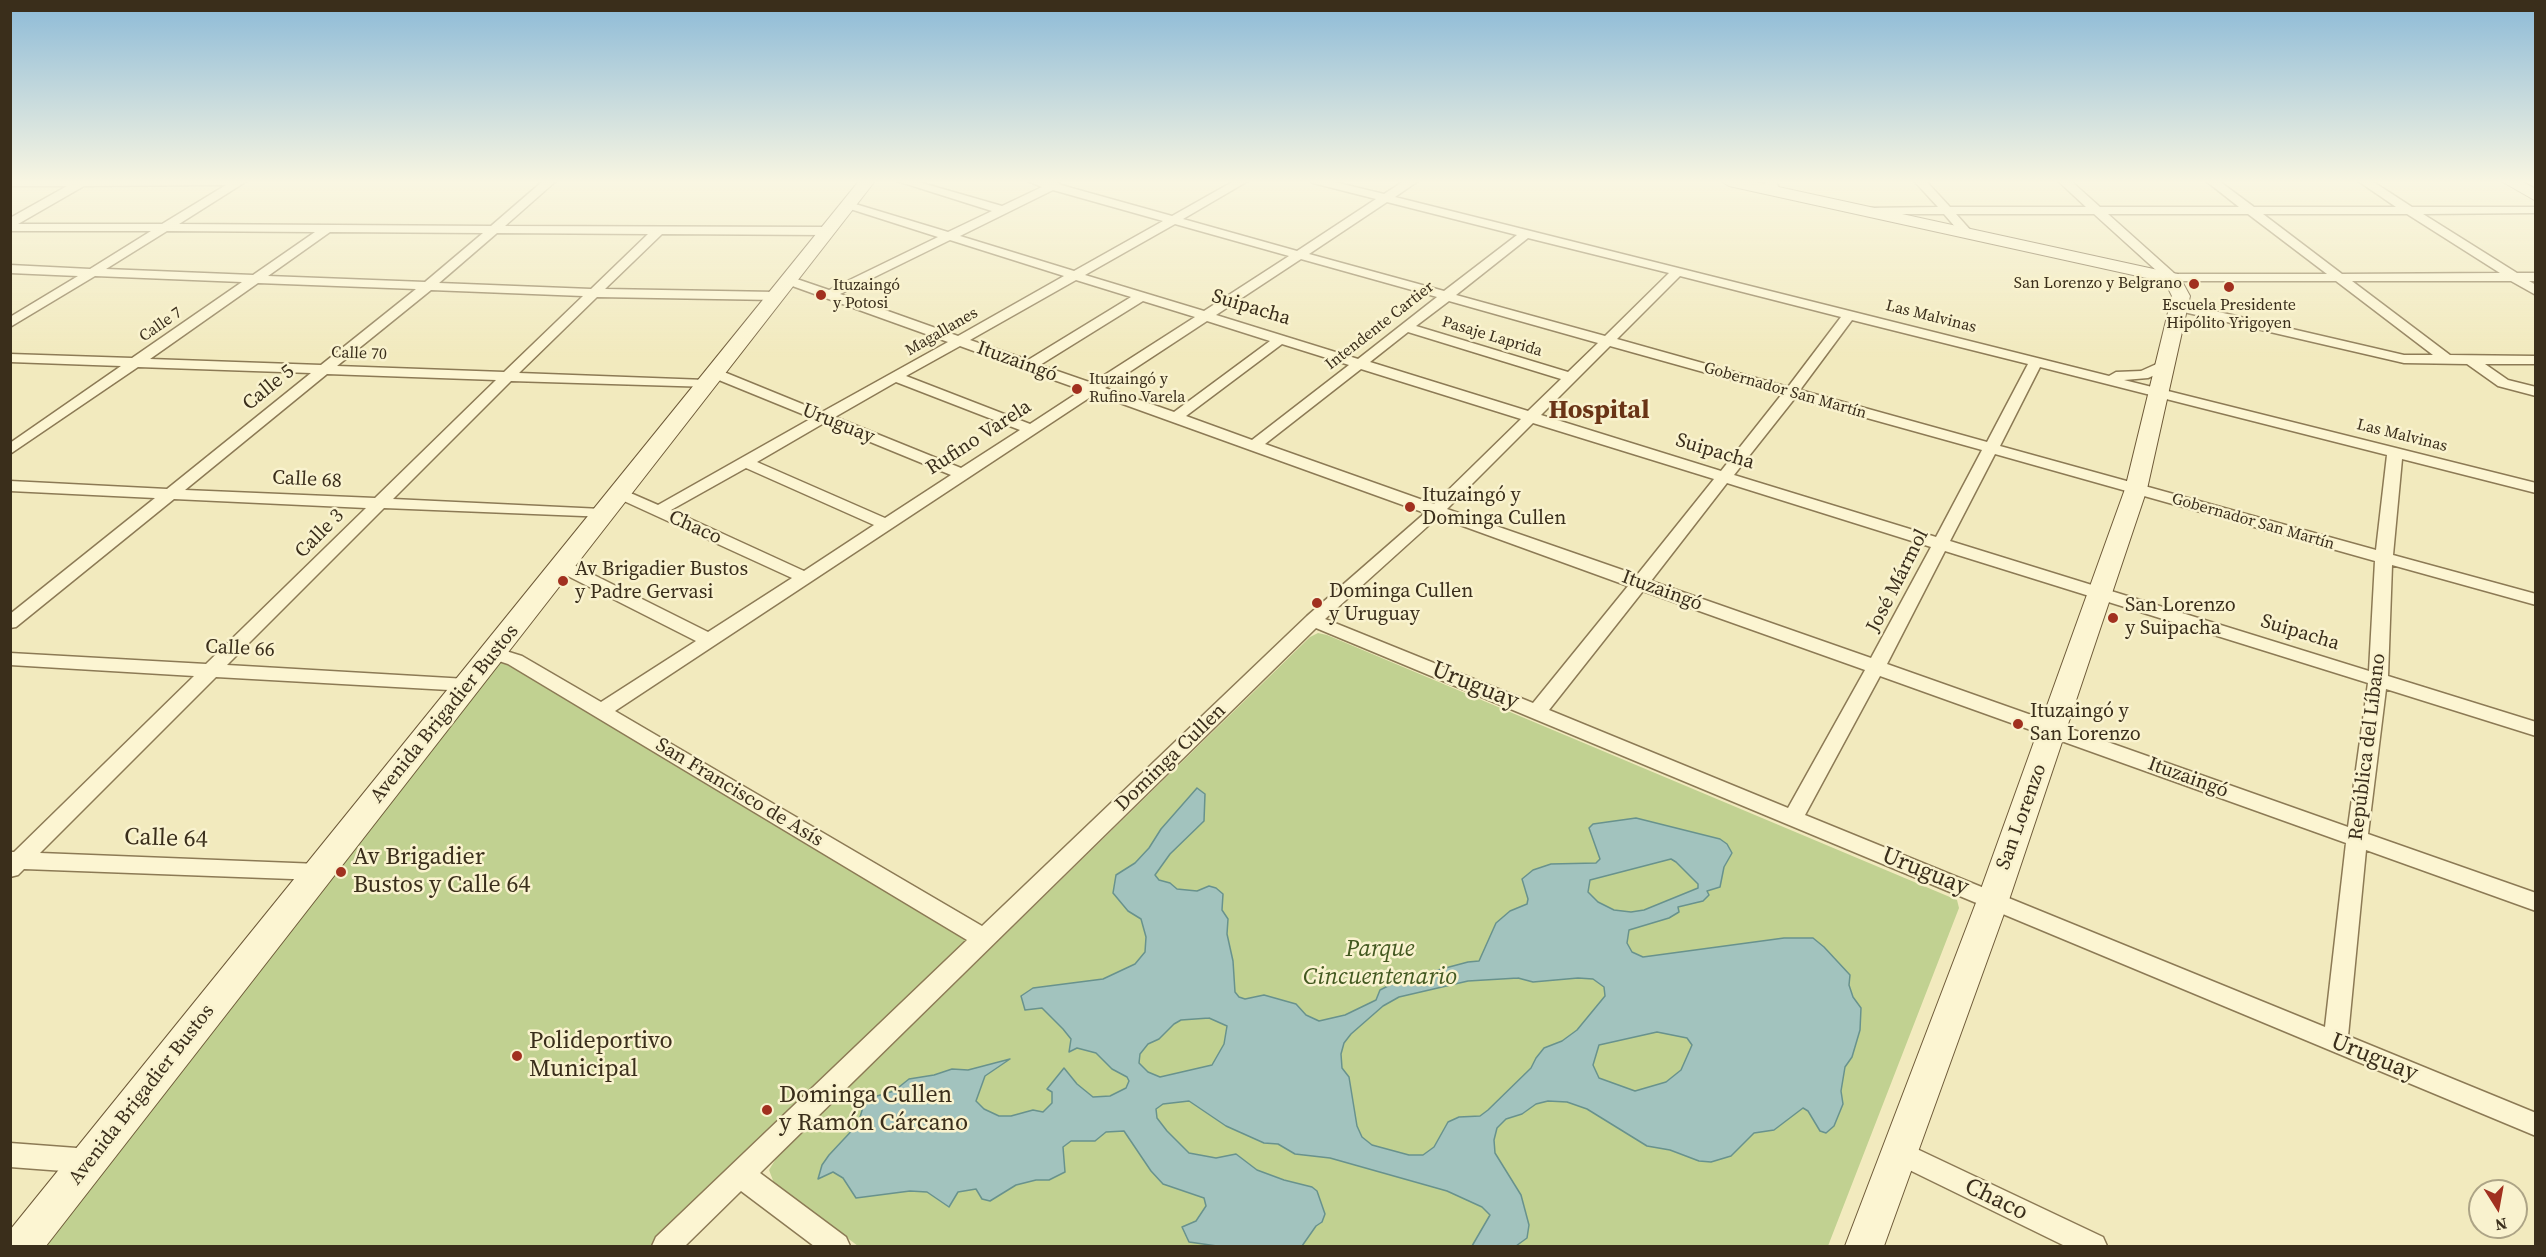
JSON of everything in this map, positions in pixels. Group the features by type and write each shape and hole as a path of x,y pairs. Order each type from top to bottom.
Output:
{"main road":[{"name":"Avenida Brigadier Bustos","path":"22,1246 821,240"},
{"path":"1996,240 2172,278"},
{"name":"San Lorenzo","path":"1865,1246 1993,900 2136,489 2180,307 2180,290 2172,278"}],"street":[{"path":"10,323 150,240"},
{"name":"Calle 7","path":"10,450 311,240"},
{"name":"Calle 5","path":"10,623 483,240"},
{"name":"Calle 3","path":"13,863 649,240"},
{"path":"829,295 942,240"},
{"name":"Suipacha","path":"961,240 2535,729"},
{"name":"Magallanes","path":"658,511 1138,240"},
{"name":"Gobernador San Martín","path":"1245,240 2535,600"},
{"name":"Rufino Varela","path":"601,711 1319,240"},
{"name":"Intendente Cartier","path":"1254,446 1519,240"},
{"name":"Las Malvinas","path":"1548,240 2535,488"},
{"path":"2130,240 2172,278 2535,277"},
{"path":"2289,240 2448,360"},
{"path":"2455,240 2535,291"},
{"name":"Ituzaingó","path":"10,269 596,292 782,288 829,295 2535,902"},
{"name":"Dominga Cullen","path":"666,1246 1313,620 1436,511 1677,272"},
{"path":"1028,366 1142,296"},
{"path":"2180,307 2404,359 2535,360"},
{"path":"1537,712 1791,393 1849,315"},
{"name":"Pasaje Laprida","path":"1404,327 1570,377"},
{"path":"1175,418 1281,339"},
{"name":"Calle 70","path":"10,358 506,378 710,379"},
{"path":"2472,360 2503,383 2535,392"},
{"name":"José Mármol","path":"1793,818 1876,668 2036,362"},
{"path":"2089,376 2143,375 2166,365"},
{"path":"895,377 1031,429"},
{"name":"Uruguay","path":"710,379 823,418 961,474"},
{"name":"República del Líbano","path":"2334,1042 2357,838 2379,680 2384,558 2395,453"},
{"path":"745,462 886,524"},
{"name":"Calle 68","path":"10,486 603,514"},
{"name":"Chaco","path":"620,493 804,578"},
{"path":"562,566 710,640"},
{"name":"Uruguay","path":"1313,620 2535,1125"},
{"name":"San Francisco de Asís","path":"493,653 515,660 983,938"},
{"name":"Calle 66","path":"10,659 467,685"},
{"name":"Calle 64","path":"13,863 319,872"},
{"name":"Chaco","path":"1900,1153 2092,1246"},
{"path":"10,1155 90,1161"},
{"path":"740,1174 836,1246"}],"green space":[{"name":"Parque Cincuentenario","path":"1318,633 1957,900 1959,908 1828,1246 858,1246 774,1183 769,1170 777,1157 1310,637"},
{"name":"Polideportivo Municipal","path":"493,653 983,938 666,1246 22,1246"}],"water":[{"path":"1197,788 1205,794 1204,821 1170,854 1155,875 1159,880 1170,883 1177,889 1197,891 1209,886 1223,894 1222,910 1228,919 1227,934 1233,961 1235,992 1239,997 1245,999 1264,995 1296,1004 1306,1015 1319,1021 1345,1015 1376,1000 1380,990 1400,980 1479,961 1496,923 1510,911 1527,904 1528,899 1522,879 1533,870 1551,864 1596,863 1600,859 1589,828 1593,824 1636,818 1720,839 1727,844 1732,853 1724,867 1720,887 1707,891 1709,895 1703,901 1678,907 1679,912 1669,918 1629,930 1627,943 1632,952 1643,957 1784,938 1813,938 1824,947 1850,975 1849,985 1853,997 1861,1008 1860,1030 1852,1057 1845,1067 1841,1091 1843,1104 1834,1126 1826,1133 1820,1131 1808,1111 1803,1108 1774,1130 1754,1133 1731,1156 1711,1162 1699,1161 1670,1150 1647,1146 1587,1109 1567,1102 1548,1101 1536,1104 1522,1114 1506,1119 1497,1128 1494,1140 1495,1153 1521,1195 1529,1225 1527,1238 1516,1246 1472,1246 1490,1215 1482,1207 1447,1191 1330,1158 1295,1154 1278,1144 1264,1143 1226,1126 1189,1101 1163,1104 1156,1109 1157,1118 1189,1153 1216,1158 1236,1154 1257,1170 1312,1187 1317,1191 1325,1214 1322,1222 1316,1226 1302,1246 1217,1246 1189,1242 1182,1227 1196,1221 1206,1206 1204,1198 1163,1184 1151,1171 1124,1131 1106,1132 1095,1141 1071,1141 1063,1147 1065,1172 1049,1180 1036,1180 1016,1185 990,1201 982,1199 976,1189 958,1192 949,1207 927,1192 910,1191 856,1198 843,1178 833,1172 818,1179 822,1165 829,1155 858,1124 863,1107 877,1096 894,1091 909,1079 952,1069 968,1070 1010,1059 985,1076 976,1101 984,1109 999,1116 1011,1116 1033,1110 1043,1112 1052,1103 1052,1092 1047,1089 1064,1068 1077,1084 1093,1097 1110,1096 1126,1088 1129,1081 1127,1077 1112,1069 1096,1053 1077,1048 1069,1052 1071,1039 1063,1029 1042,1008 1025,1010 1021,996 1033,988 1103,979 1135,964 1145,952 1146,937 1141,919 1128,911 1113,893 1116,875 1135,863 1149,848 1161,829","holes":["1671,859 1698,884 1698,888 1644,910 1631,912 1614,910 1598,902 1588,892 1590,880","1518,978 1533,982 1593,979 1604,987 1605,996 1577,1030 1562,1041 1544,1048 1531,1068 1488,1110 1480,1116 1459,1117 1448,1122 1434,1147 1423,1155 1409,1155 1372,1145 1362,1137 1357,1126 1349,1077 1342,1068 1341,1054 1344,1043 1383,1006 1399,997 1468,981","1209,1018 1227,1026 1224,1044 1212,1065 1160,1077 1148,1072 1139,1063 1140,1054 1148,1044 1159,1039 1181,1020","1657,1032 1687,1038 1692,1045 1681,1070 1666,1082 1635,1091 1599,1078 1593,1065 1599,1045"]}],"place":[{"name":"San Lorenzo y Belgrano","path":"2194,284"},
{"name":"Escuela Presidente Hipólito Yrigoyen","path":"2229,287"},
{"name":"Ituzaingó y Potosi","path":"821,295"},
{"name":"Ituzaingó y Rufino Varela","path":"1077,389"},
{"name":"Ituzaingó y Dominga Cullen","path":"1410,507"},
{"name":"Av Brigadier Bustos y Padre Gervasi","path":"563,581"},
{"name":"Dominga Cullen y Uruguay","path":"1317,603"},
{"name":"San Lorenzo y Suipacha","path":"2113,618"},
{"name":"Ituzaingó y San Lorenzo","path":"2018,724"},
{"name":"Av Brigadier Bustos y Calle 64","path":"341,872"},
{"name":"Polideportivo Municipal","path":"517,1056"},
{"name":"Dominga Cullen y Ramón Cárcano","path":"767,1110"}],"district":[{"name":"Hospital","path":"1599,411"}]}
